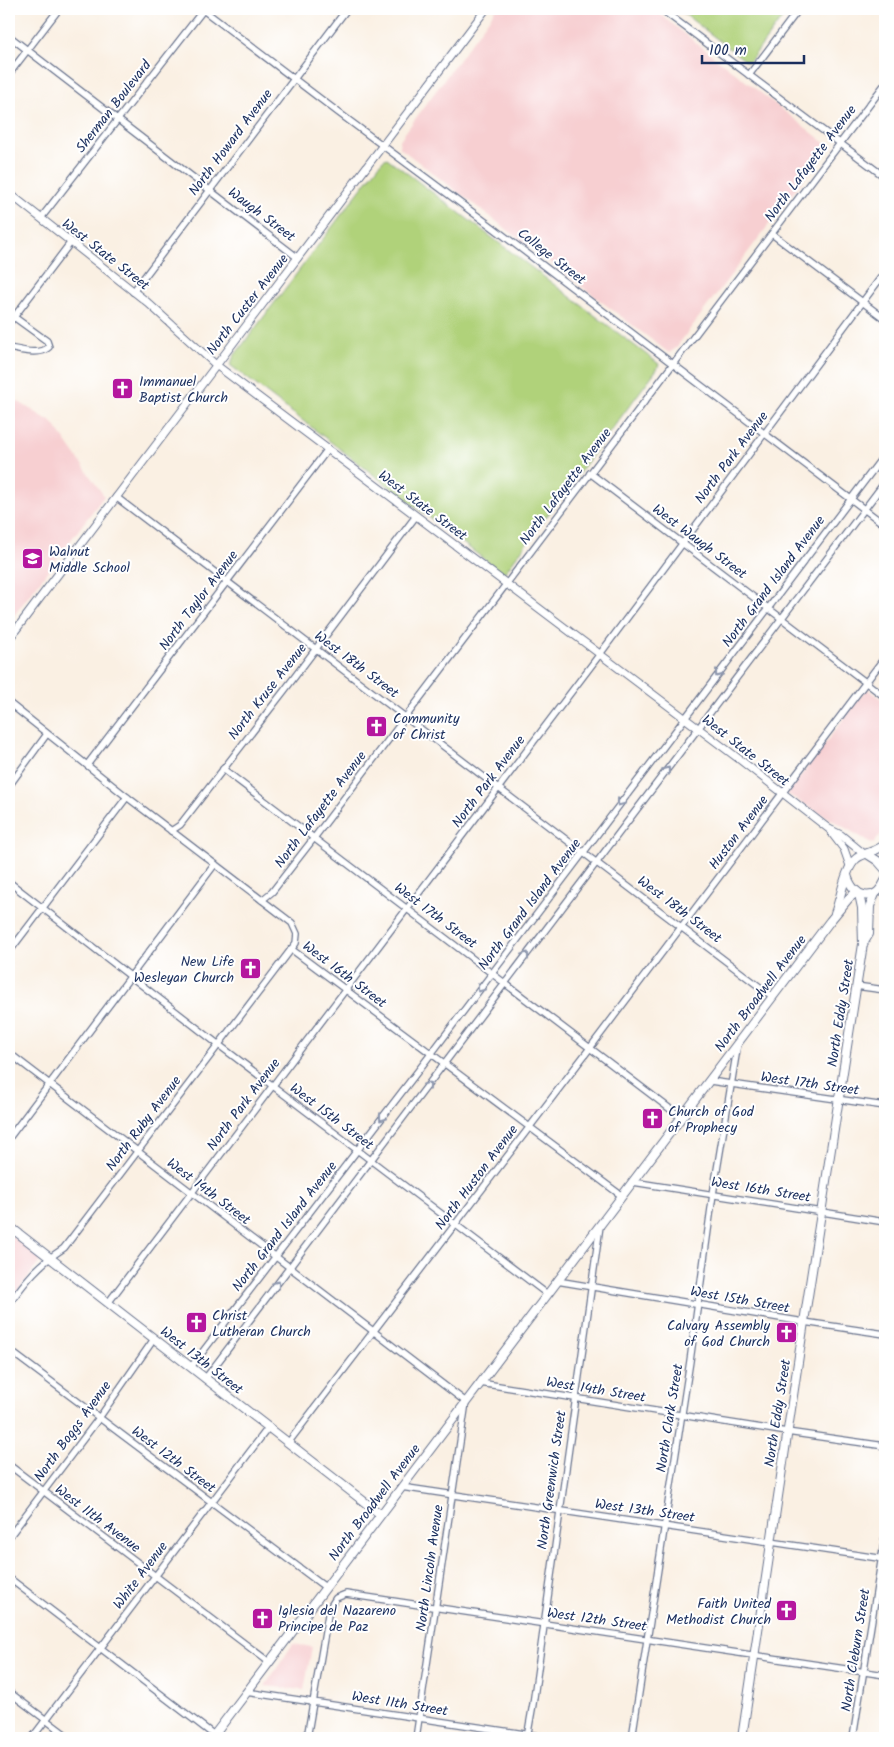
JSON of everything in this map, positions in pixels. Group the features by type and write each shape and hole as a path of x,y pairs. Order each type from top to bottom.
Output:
{"main road":[{"path":"850,866 858,858 880,849 885,844"},
{"path":"866,854 878,861 885,869"},
{"name":"North Broadwell Avenue","path":"830,921 835,912 850,866"},
{"path":"847,875 850,884 858,893 868,895 880,893"},
{"name":"North Eddy Street","path":"864,944 869,934 870,906 880,893 885,880"},
{"name":"North Broadwell Avenue","path":"213,1736 830,921 849,898 858,893"},
{"name":"North Eddy Street","path":"742,1738 838,1099 864,944 862,914 858,893"},
{"name":"West 13th Street","path":"9,1226 380,1514"}],"street":[{"path":"9,74 59,9"},
{"name":"College Street","path":"203,9 383,146 495,228 885,525"},
{"name":"Sherman Boulevard","path":"41,218 203,9"},
{"name":"North Howard Avenue","path":"133,292 347,9"},
{"name":"North Custer Avenue","path":"9,639 486,9"},
{"path":"661,9 885,177"},
{"path":"749,75 799,9"},
{"path":"9,36 210,190"},
{"name":"North Lafayette Avenue","path":"262,900 272,892 314,838 885,84"},
{"name":"Waugh Street","path":"210,190 298,258"},
{"name":"West State Street","path":"9,193 133,292 216,365 685,718 829,829 841,835 866,854"},
{"path":"772,234 885,319"},
{"path":"9,323 71,242"},
{"name":"North Park Avenue","path":"108,1303 600,654 885,272"},
{"path":"9,348 36,352 49,347 47,341 14,317"},
{"name":"North Taylor Avenue","path":"87,765 328,450"},
{"name":"North Grand Island Avenue","path":"191,1368 358,1151 885,454"},
{"name":"West Waugh Street","path":"590,473 866,682"},
{"name":"North Grand Island Avenue","path":"205,1379 885,482"},
{"name":"West 18th Street","path":"116,498 774,996"},
{"name":"North Kruse Avenue","path":"171,831 180,825 416,516"},
{"name":"Huston Avenue","path":"682,926 885,657"},
{"path":"866,682 885,697"},
{"name":"West 16th Street","path":"9,703 127,797 292,923 297,934 296,943 291,949 622,1196"},
{"path":"9,786 47,734"},
{"name":"West 17th Street","path":"223,769 682,1118"},
{"path":"9,952 127,797"},
{"name":"West State Street","path":"829,829 844,849 850,866"},
{"path":"9,1138 215,864"},
{"name":"West 15th Street","path":"9,882 272,1086 547,1294"},
{"name":"North Huston Avenue","path":"288,1443 682,926"},
{"name":"North Ruby Avenue","path":"9,1304 30,1275 64,1248 291,949"},
{"path":"856,986 885,990"},
{"name":"North Clark Street","path":"632,1738 682,1415 713,1194 738,1043"},
{"name":"West 14th Street","path":"9,1053 466,1402"},
{"path":"710,1080 732,1084"},
{"name":"West 17th Street","path":"732,1084 885,1106"},
{"name":"West 16th Street","path":"633,1182 885,1222"},
{"name":"North Greenwich Street","path":"527,1737 600,1225"},
{"path":"557,1281 592,1287"},
{"name":"West 15th Street","path":"592,1287 885,1334"},
{"name":"North Boggs Avenue","path":"9,1537 99,1418 154,1339"},
{"name":"West 12th Street","path":"9,1350 325,1587"},
{"name":"West 14th Street","path":"480,1383 885,1446"},
{"name":"North Lincoln Avenue","path":"416,1738 466,1402"},
{"name":"White Avenue","path":"32,1738 268,1428"},
{"name":"West 11th Avenue","path":"9,1465 269,1662"},
{"name":"West 13th Street","path":"401,1488 884,1558"},
{"name":"North Cleburn Street","path":"853,1738 884,1558 885,1537"},
{"path":"9,1578 213,1736"},
{"name":"West 12th Street","path":"312,1702 329,1609 336,1598 351,1594 885,1675"},
{"path":"9,1692 70,1738"},
{"name":"West 11th Street","path":"246,1692 419,1718 527,1737 551,1738"},
{"path":"307,1738 312,1702"}],"shaded area":[{"path":"496,9 653,9 824,142 826,149 675,349 669,353 400,148 399,141"},
{"name":"Walnut Middle School","path":"9,396 53,423 104,496 9,622"},
{"path":"867,688 885,702 885,830 873,844 787,794"},
{"path":"9,1234 42,1259 9,1302"},
{"path":"293,1644 312,1647 304,1690 265,1686"}],"green space":[{"path":"678,9 789,9 750,61 747,62"},
{"path":"387,158 659,364 505,572 502,573 230,365 234,356 383,160"}],"place":[{"name":"Immanuel Baptist Church","path":"123,389"},
{"name":"Walnut Middle School","path":"33,559"},
{"name":"Community of Christ","path":"377,726"},
{"name":"New Life Wesleyan Church","path":"250,969"},
{"name":"Church of God of Prophecy","path":"652,1119"},
{"name":"Christ Lutheran Church","path":"196,1323"},
{"name":"Calvary Assembly of God Church","path":"786,1333"},
{"name":"Faith United Methodist Church","path":"787,1611"},
{"name":"Iglesia del Nazareno Principe de Paz","path":"262,1618"}]}
